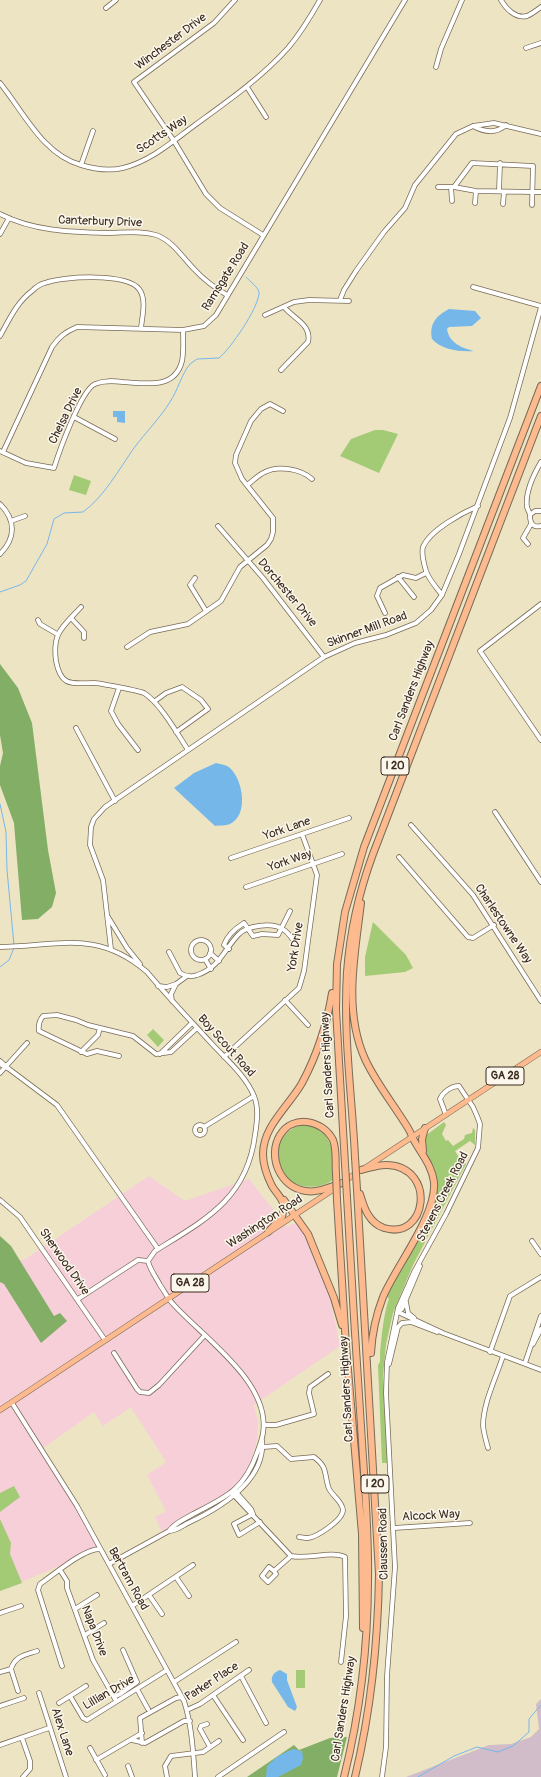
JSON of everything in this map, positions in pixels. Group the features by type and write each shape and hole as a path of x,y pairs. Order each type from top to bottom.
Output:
{"highway":[{"name":"Carl Sanders Highway","path":"344,1777 362,1677 368,1614 368,1546 336,1017 337,964 344,912 358,864 541,386"},
{"name":"Carl Sanders Highway","path":"355,1777 372,1687 378,1614 379,1546 347,1018 347,983 354,922 364,882 541,416"},
{"path":"364,882 354,967 353,1013 356,1030 361,1050 369,1068 423,1153 430,1168 434,1182 434,1194 424,1221 392,1280 378,1313 372,1340 369,1385"},
{"path":"268,1232 282,1217 284,1207 283,1201 273,1187 267,1173 263,1154 266,1136 294,1095 311,1065 326,1023 337,964"},
{"path":"342,1183 311,1191 297,1188 288,1182 281,1175 275,1160 275,1148 280,1135 290,1126 298,1123 310,1122 322,1127 330,1136 334,1144 336,1173 338,1200 346,1346 362,1541 364,1601 362,1677"},
{"path":"423,1153 422,1139 426,1128"},
{"path":"358,1189 368,1215 377,1224 384,1228 398,1228 409,1224 417,1215 421,1207 419,1185 411,1175 402,1168 385,1165 361,1170"},
{"path":"267,1173 308,1234 334,1298 346,1346"}],"main road":[{"name":"Washington Road","path":"0,1410 541,1052"}],"street":[{"path":"106,8 116,0"},
{"name":"Winchester Drive","path":"174,141 134,82 214,23 235,0"},
{"name":"Scotts Way","path":"0,83 47,144 64,158 81,165 109,170 123,168 140,162 174,141 247,87 289,48 320,0"},
{"name":"Ramsgate Road","path":"2,452 58,337 77,327 183,330 204,326 216,315 405,0"},
{"path":"436,67 441,49 462,0"},
{"path":"501,0 505,8 516,15 526,16 541,7"},
{"path":"526,48 541,43"},
{"path":"247,87 266,117"},
{"path":"340,300 344,290 356,271 384,232 405,208 415,185 456,134 473,126 494,123 541,134"},
{"path":"473,126 494,132 500,130 506,125"},
{"path":"81,165 93,131"},
{"path":"174,141 206,194 220,208 263,235"},
{"path":"452,201 453,187 472,163 500,163 533,166 532,205"},
{"path":"499,191 500,163"},
{"path":"438,187 453,187 476,191 541,192"},
{"path":"475,203 476,191"},
{"path":"503,204 504,192"},
{"name":"Canterbury Drive","path":"0,214 29,226 48,230 101,233 139,232 156,235 177,249 207,282 227,295"},
{"path":"0,234 9,218"},
{"path":"0,336 18,306 31,291 44,283 70,278 118,280 134,284 140,291 143,302 141,328"},
{"path":"473,287 541,306"},
{"path":"265,315 284,308 294,302 309,300 349,301"},
{"name":"Skinner Mill Road","path":"111,949 101,872 90,845 91,827 94,819 99,812 324,657 355,643 386,635 416,622 431,610 442,595 478,506 510,418 541,306"},
{"path":"281,370 308,342 309,338 306,327 289,314 284,308"},
{"name":"Chelsa Drive","path":"2,452 26,463 54,468 74,417 94,384 107,381 155,384 166,382 177,374 182,361 183,330"},
{"path":"127,647 150,632 188,624 206,611 225,596 236,572 267,545 274,532 273,518 238,474 235,463 236,455 251,421 266,405 275,405 283,412"},
{"path":"74,417 115,439"},
{"path":"528,544 523,538 531,524 531,514 527,507 530,487 535,472 541,462"},
{"path":"247,485 263,472 275,468 292,470 305,474 312,479"},
{"path":"0,504 11,521 12,536 8,546 0,554"},
{"path":"442,595 426,573 422,554 423,547 429,538 465,512 478,506"},
{"path":"531,514 535,511 541,511"},
{"path":"11,521 25,516"},
{"path":"531,524 536,527 541,526"},
{"name":"Dorchester Drive","path":"218,526 268,584 324,657"},
{"path":"385,613 377,596 377,592 403,575 416,578 426,573"},
{"path":"398,577 414,597"},
{"path":"195,578 190,585 206,611"},
{"path":"541,604 480,651 541,740"},
{"path":"82,607 57,634 54,647 57,665 61,675 66,681 74,685 93,683 142,692 155,701 188,750"},
{"path":"71,618 84,632 84,638"},
{"path":"38,620 40,624 57,634"},
{"path":"155,701 166,693 182,687 201,700 208,709 176,732"},
{"path":"119,688 111,711 118,724 138,750"},
{"path":"76,728 115,801"},
{"path":"495,812 541,882"},
{"name":"York Lane","path":"231,858 349,818"},
{"name":"Charlestowne Way","path":"411,825 473,895 494,925 541,1001"},
{"name":"York Drive","path":"224,1057 299,988 304,971 317,875 302,834"},
{"name":"York Way","path":"246,887 342,854"},
{"path":"400,857 468,937 473,938 494,925"},
{"path":"229,948 224,945 225,941 238,927 244,923 252,936 262,934 278,935 290,910"},
{"path":"108,917 127,948 147,972"},
{"path":"169,952 180,973 187,976 195,976 211,969 219,961 239,934 247,930 264,926 282,929 296,944"},
{"path":"202,940 208,943 211,948 210,954 205,959 199,960 193,955 192,948 195,943 202,940"},
{"name":"Boy Scout Road","path":"0,947 86,942 111,949 131,959 147,972 224,1057 248,1086 254,1096 257,1116 255,1140 249,1164 240,1184 218,1208 152,1253 148,1261"},
{"path":"210,954 219,961"},
{"path":"205,959 211,969"},
{"path":"158,985 167,987 176,984 187,976"},
{"path":"172,1001 171,994 176,984"},
{"path":"285,1000 308,1024"},
{"path":"119,1056 97,1051 87,1054 81,1052 39,1031 38,1026 43,1016 57,1015 133,1036 138,1038 152,1052 160,1054 170,1052 197,1028"},
{"path":"160,1054 192,1023"},
{"path":"81,1052 98,1035 100,1028"},
{"path":"0,1073 6,1068 27,1042"},
{"path":"0,1063 57,1105 158,1249"},
{"path":"446,1115 440,1098 451,1088 455,1086 460,1087 469,1100"},
{"path":"204,1127 254,1096"},
{"name":"Stevens Creek Road","path":"423,1257 478,1150 480,1124 469,1100"},
{"name":"Sherwood Drive","path":"0,1200 20,1217 106,1340"},
{"path":"532,1241 541,1254"},
{"name":"Claussen Road","path":"398,1312 402,1309 423,1257"},
{"name":"Claussen Road","path":"382,1777 386,1747 387,1676 394,1605 394,1528 386,1393 387,1368 391,1334 398,1308 414,1272 423,1257"},
{"path":"78,1299 138,1260 148,1261 151,1271 168,1298 232,1362 250,1385 261,1410 264,1425 262,1438 250,1471 234,1493"},
{"path":"490,1352 510,1296 541,1277"},
{"path":"406,1298 405,1306 408,1313 417,1321"},
{"path":"398,1312 443,1333 541,1370"},
{"path":"532,1346 541,1316"},
{"path":"387,1368 398,1327 402,1323 411,1322 434,1332 443,1333"},
{"path":"525,1363 541,1329"},
{"path":"114,1353 137,1390 149,1393 159,1385 205,1335"},
{"path":"488,1448 484,1426 484,1416 487,1403 504,1356"},
{"path":"264,1425 276,1425 314,1414 309,1393 310,1387 328,1374"},
{"name":"Bertram Road","path":"12,1403 70,1494 182,1697 190,1721 195,1777"},
{"path":"109,1564 169,1531 176,1524 234,1493 244,1486 254,1472 263,1447 262,1438"},
{"path":"263,1447 277,1446 291,1459 314,1457 322,1464 331,1493 342,1505 343,1511 341,1516 328,1528 309,1538 299,1537"},
{"path":"234,1493 291,1556 304,1558 335,1555 345,1557 346,1605 341,1662"},
{"path":"253,1514 234,1524 240,1535 260,1522"},
{"name":"Alcock Way","path":"394,1528 470,1523"},
{"path":"62,1666 38,1590 40,1584 84,1553 94,1549 100,1549"},
{"path":"274,1571 291,1556"},
{"path":"132,1606 193,1565"},
{"name":"Napa Drive","path":"60,1570 67,1581 67,1588 93,1660 115,1698 137,1682 123,1650"},
{"path":"176,1577 189,1596"},
{"path":"75,1609 97,1595"},
{"path":"149,1595 162,1614"},
{"path":"0,1613 21,1606"},
{"path":"85,1635 104,1623"},
{"path":"174,1682 236,1642"},
{"path":"18,1691 11,1669 13,1662 17,1658 37,1651"},
{"path":"0,1672 11,1669"},
{"name":"Lillian Drive","path":"70,1696 83,1718 87,1720 167,1670"},
{"name":"Parker Place","path":"187,1710 213,1695 249,1670"},
{"path":"241,1676 266,1723"},
{"path":"59,1703 86,1686"},
{"path":"137,1689 148,1709"},
{"name":"Alex Lane","path":"39,1693 66,1777"},
{"path":"213,1695 243,1740"},
{"path":"142,1743 140,1718 176,1698 182,1697"},
{"path":"0,1706 24,1698"},
{"path":"132,1740 145,1743 184,1721 190,1721"},
{"path":"207,1724 201,1726 200,1729 210,1747"},
{"path":"0,1745 49,1728"},
{"path":"218,1777 284,1732"},
{"path":"96,1760 142,1733"},
{"path":"22,1738 30,1761 30,1769 23,1777"},
{"path":"167,1777 165,1766 170,1756 203,1752 220,1741"},
{"path":"90,1748 105,1775"},
{"path":"128,1766 132,1777"}],"shaded area":[{"path":"149,1176 185,1201 249,1179 287,1227 292,1224 299,1224 328,1289 340,1346 254,1405 258,1423 257,1439 250,1467 236,1488 162,1532 155,1517 166,1511 147,1475 166,1462 131,1407 103,1426 94,1412 43,1448 100,1549 0,1591 0,1259 24,1260"},
{"path":"541,1699 541,1777 406,1777 489,1745 511,1744 531,1737 539,1729 536,1704"}],"green space":[{"path":"375,430 383,430 398,434 379,473 340,456 351,439"},
{"path":"74,475 91,481 86,495 69,490"},
{"path":"0,664 18,688 32,723 48,850 56,893 52,907 38,919 22,920 14,823 0,785 0,766 3,753 0,735"},
{"path":"373,922 406,955 413,968 405,972 365,976 365,957"},
{"path":"153,1029 164,1040 158,1047 147,1035"},
{"path":"444,1122 446,1125 442,1134 446,1141 448,1140 453,1146 464,1139 465,1135 472,1133 473,1128 475,1130 475,1145 470,1141 455,1151 463,1164 465,1162 466,1164 413,1265 393,1313 386,1344 383,1376 389,1463 382,1463 378,1365 380,1361 384,1319 389,1298 386,1297 429,1215 436,1180 435,1171 424,1147 425,1136"},
{"path":"309,1124 324,1133 331,1147 333,1163 333,1180 315,1187 301,1186 289,1180 281,1169 278,1153 281,1140 289,1131 302,1125"},
{"path":"0,1236 11,1246 54,1316 60,1313 67,1321 41,1343 4,1284 0,1282"},
{"path":"14,1486 20,1497 0,1512 0,1493"},
{"path":"0,1519 11,1543 10,1554 22,1583 0,1591"},
{"path":"296,1670 305,1670 305,1688 296,1688"},
{"path":"347,1737 337,1777 247,1777 294,1745 299,1750 330,1738"}],"water":[{"path":"449,309 475,311 481,318 472,326 449,327 447,329 450,338 453,341 474,351 452,350 441,346 432,339 431,334 434,321"},
{"path":"113,411 125,411 125,423 117,422 117,417 113,417"},
{"path":"216,763 229,767 235,773 241,789 242,805 240,813 236,820 228,825 215,826 174,788 194,773"},
{"path":"280,1670 287,1674 287,1680 297,1707 295,1711 288,1707 272,1682 273,1674"},
{"path":"293,1749 302,1751 303,1758 301,1765 278,1777 266,1777 267,1766 278,1756"}],"waterway":[{"path":"0,592 20,585 26,581 47,544 54,519 64,513 83,512 104,491 134,448 166,408 190,364 197,359 219,358 230,346 249,319 259,294 256,287 246,277"},
{"path":"0,804 6,832 7,870 14,945"},
{"path":"0,967 9,960 14,948"},
{"path":"418,1777 454,1756 477,1747 498,1752 513,1746 529,1732 529,1719 541,1705"}]}
